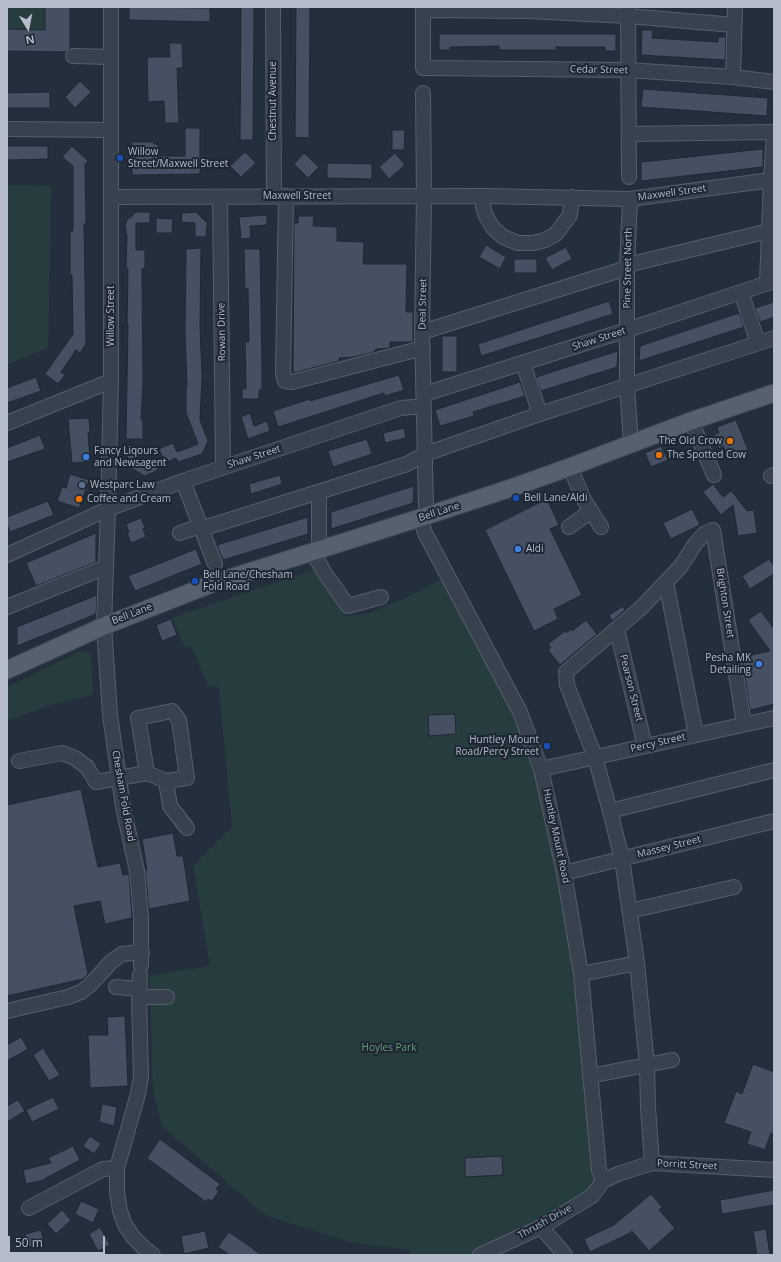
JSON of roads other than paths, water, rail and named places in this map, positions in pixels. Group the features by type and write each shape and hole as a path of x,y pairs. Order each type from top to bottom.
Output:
{"main road":[{"name":"Bell Lane","path":"7,669 104,626 222,581 425,517 570,467 691,421 774,393"}],"street":[{"name":"Willow Street","path":"104,626 111,381 111,7"},
{"name":"Chestnut Avenue","path":"273,7 280,196 283,373 285,381 292,382 423,348"},
{"path":"733,77 735,7"},
{"path":"423,9 475,8 628,11 683,14 734,25"},
{"name":"Cedar Street","path":"423,9 423,68 628,70 733,77 774,82"},
{"path":"628,11 629,177"},
{"path":"73,56 111,56"},
{"name":"Deal Street","path":"423,93 424,196 422,332 425,517"},
{"path":"7,130 111,130"},
{"path":"629,134 774,133 769,231 771,282"},
{"name":"Maxwell Street","path":"111,197 220,198 280,196 483,196 630,199 771,180"},
{"path":"483,196 483,207 493,228 503,237 518,243 534,244 556,234 570,214 572,197"},
{"name":"Rowan Drive","path":"220,198 223,467"},
{"name":"Pine Street North","path":"630,199 626,330 627,386 631,444"},
{"path":"422,332 627,267 769,231"},
{"name":"Shaw Street","path":"7,555 108,509 183,481 401,408 523,363 771,282"},
{"path":"741,292 758,343"},
{"path":"180,534 407,464 425,454 540,414 774,338"},
{"path":"523,363 540,414"},
{"path":"7,423 111,381"},
{"path":"691,421 714,475"},
{"path":"570,467 583,498 601,527"},
{"path":"183,481 215,564"},
{"path":"319,492 319,540 317,560 324,572 348,606 381,597"},
{"path":"569,527 591,511"},
{"name":"Huntley Mount Road","path":"425,517 425,533 520,712 541,768 564,873 581,974 599,1170 603,1180"},
{"name":"Brighton Street","path":"666,582 681,566 695,544 704,534 713,530 744,724"},
{"path":"7,607 106,567"},
{"path":"652,1163 647,1065 637,963 622,859 595,757 567,685 566,672 617,630 666,582"},
{"path":"666,582 696,735"},
{"name":"Chesham Fold Road","path":"104,626 110,715 123,807 137,871 141,917 141,1077 138,1094 117,1168 117,1192 120,1211 125,1225 133,1237 153,1255"},
{"name":"Pearson Street","path":"617,630 645,746"},
{"path":"19,761 62,753 75,758 87,767 96,782 147,773 166,781 187,778 179,720 172,711 138,718 147,773"},
{"name":"Percy Street","path":"541,768 744,724 773,722"},
{"path":"610,811 774,770"},
{"path":"166,781 170,806 187,828"},
{"name":"Massey Street","path":"564,873 774,821"},
{"path":"630,911 734,887"},
{"path":"7,1011 68,997 81,992 111,962 122,954 140,976 167,997"},
{"path":"581,974 637,963"},
{"path":"116,987 140,976"},
{"path":"590,1076 672,1060"},
{"name":"Porritt Street","path":"603,1180 652,1163 774,1170"},
{"path":"29,1208 103,1169 117,1168"},
{"name":"Thrush Drive","path":"480,1255 541,1227 592,1196 603,1180"},
{"path":"541,1227 565,1255"}],"place":[{"name":"Willow Street/Maxwell Street","path":"120,158"},
{"name":"The Old Crow","path":"730,441"},
{"name":"The Spotted Cow","path":"659,455"},
{"name":"Fancy Liqours and Newsagent","path":"86,457"},
{"name":"Westparc Law","path":"82,485"},
{"name":"Bell Lane/Aldi","path":"516,498"},
{"name":"Coffee and Cream","path":"79,499"},
{"name":"Aldi","path":"518,549"},
{"name":"Bell Lane/Chesham Fold Road","path":"195,581"},
{"name":"Pesha MK Detailing","path":"759,664"},
{"name":"Huntley Mount Road/Percy Street","path":"547,746"}],"park label":[{"name":"Hoyles Park","path":"389,1048"}]}
